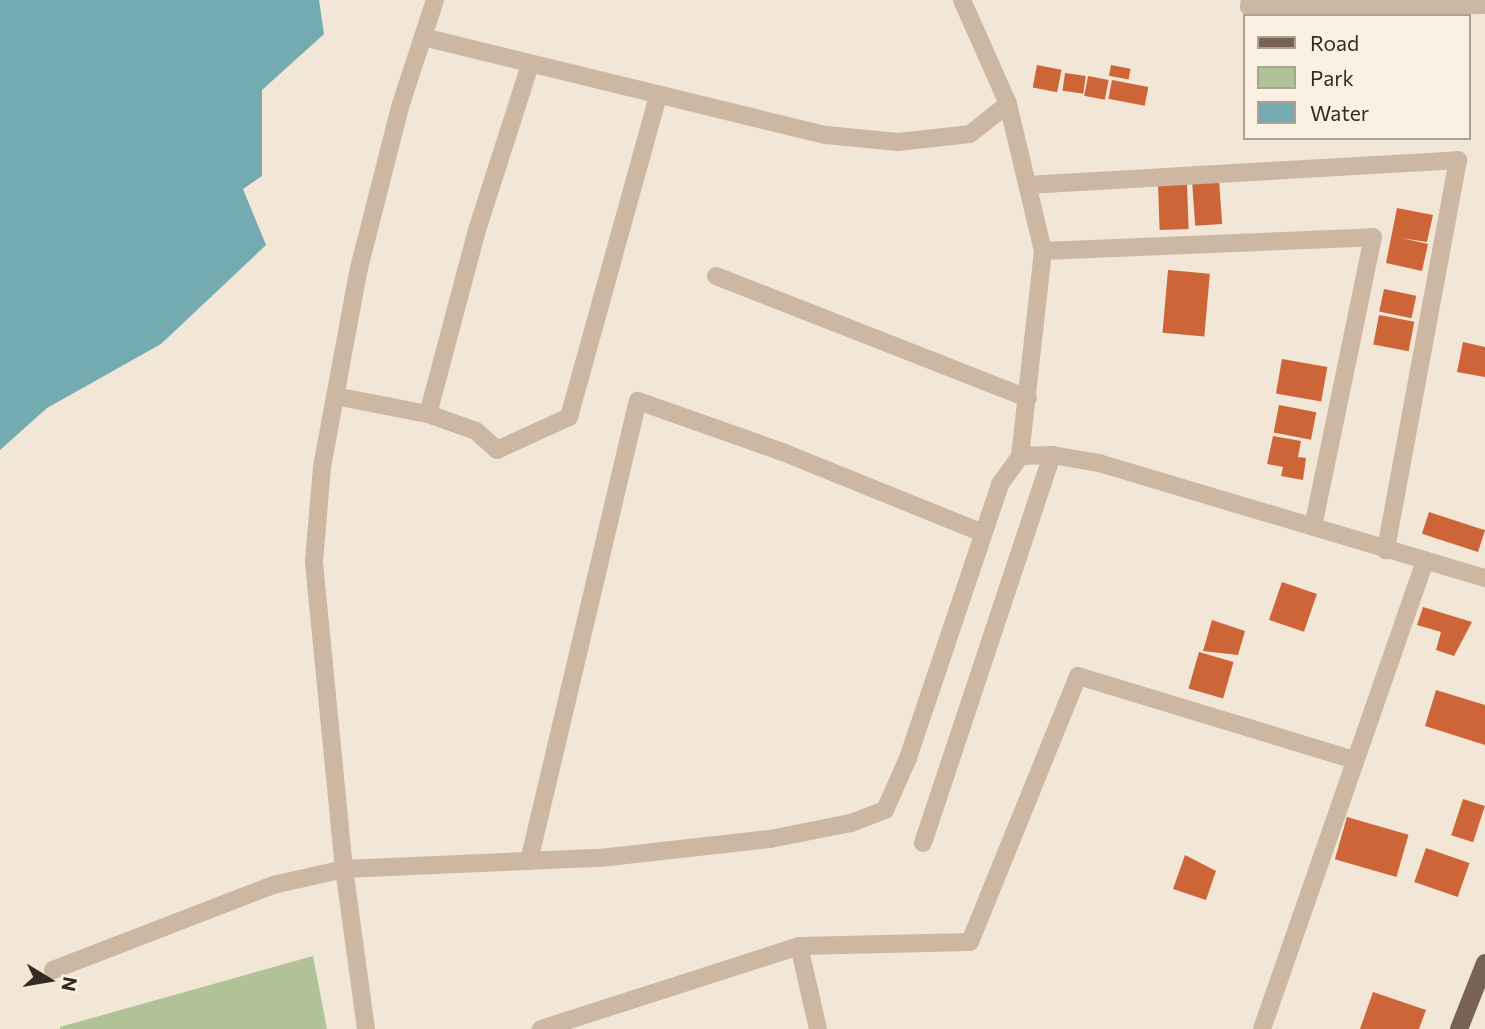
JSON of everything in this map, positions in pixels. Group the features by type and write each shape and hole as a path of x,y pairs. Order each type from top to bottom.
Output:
{"main road":[{"path":"1459,1029 1485,963"}],"street":[{"path":"366,1029 344,869 314,561 322,467 359,268 400,107 435,0"},
{"path":"53,970 273,885 344,869 529,861 770,839 851,823 885,810 908,758 1000,484 1020,456 1043,251 1008,104 962,0"},
{"path":"1250,0 1249,7 1485,5"},
{"path":"423,37 658,97 826,135 898,142 970,134 1008,104"},
{"path":"428,414 477,230 530,65"},
{"path":"335,396 428,414 476,431 496,450 569,417 658,97"},
{"path":"1027,185 1458,160 1386,550"},
{"path":"1043,251 1373,237 1313,527"},
{"path":"716,276 1028,398"},
{"path":"529,861 638,401 779,451 983,533"},
{"path":"1020,456 1052,455 1099,463 1485,578"},
{"path":"923,843 1052,455"},
{"path":"1262,1029 1425,561"},
{"path":"541,1029 799,946 970,942 1077,676 1354,760"},
{"path":"799,946 818,1029"}],"green space":[{"path":"313,956 327,1029 60,1029 60,1027"}],"water":[{"path":"0,0 319,0 324,34 262,90 262,176 243,189 266,245 161,344 47,408 0,450"}],"building":[{"path":"1037,65 1062,70 1057,92 1033,88"},
{"path":"1111,65 1131,69 1129,80 1109,76"},
{"path":"1065,73 1086,76 1083,94 1062,91"},
{"path":"1088,76 1109,80 1105,100 1084,96"},
{"path":"1112,80 1148,87 1145,106 1108,99"},
{"path":"1219,179 1222,224 1195,226 1192,181"},
{"path":"1187,183 1189,229 1160,230 1158,184"},
{"path":"1397,208 1433,215 1427,242 1401,238 1428,244 1422,271 1386,263"},
{"path":"1168,270 1210,274 1204,336 1163,333"},
{"path":"1384,289 1416,296 1411,318 1379,311"},
{"path":"1379,315 1414,322 1409,351 1373,344"},
{"path":"1463,342 1485,347 1485,377 1457,372"},
{"path":"1282,359 1327,367 1321,401 1276,393"},
{"path":"1279,405 1316,412 1311,440 1274,432"},
{"path":"1273,436 1301,441 1298,457 1306,458 1303,480 1281,476 1283,467 1267,464"},
{"path":"1429,512 1485,530 1478,552 1422,534"},
{"path":"1282,582 1317,594 1304,632 1269,620"},
{"path":"1423,607 1472,622 1454,656 1436,650 1441,632 1417,625"},
{"path":"1212,620 1245,631 1238,655 1203,651"},
{"path":"1199,652 1234,662 1223,698 1189,689"},
{"path":"1436,690 1485,705 1485,745 1425,726"},
{"path":"1463,799 1485,806 1473,842 1451,835"},
{"path":"1347,817 1409,835 1396,877 1335,859"},
{"path":"1426,848 1469,863 1458,897 1414,882"},
{"path":"1185,855 1216,871 1206,900 1173,889"},
{"path":"1373,992 1426,1010 1419,1029 1360,1029"}]}
